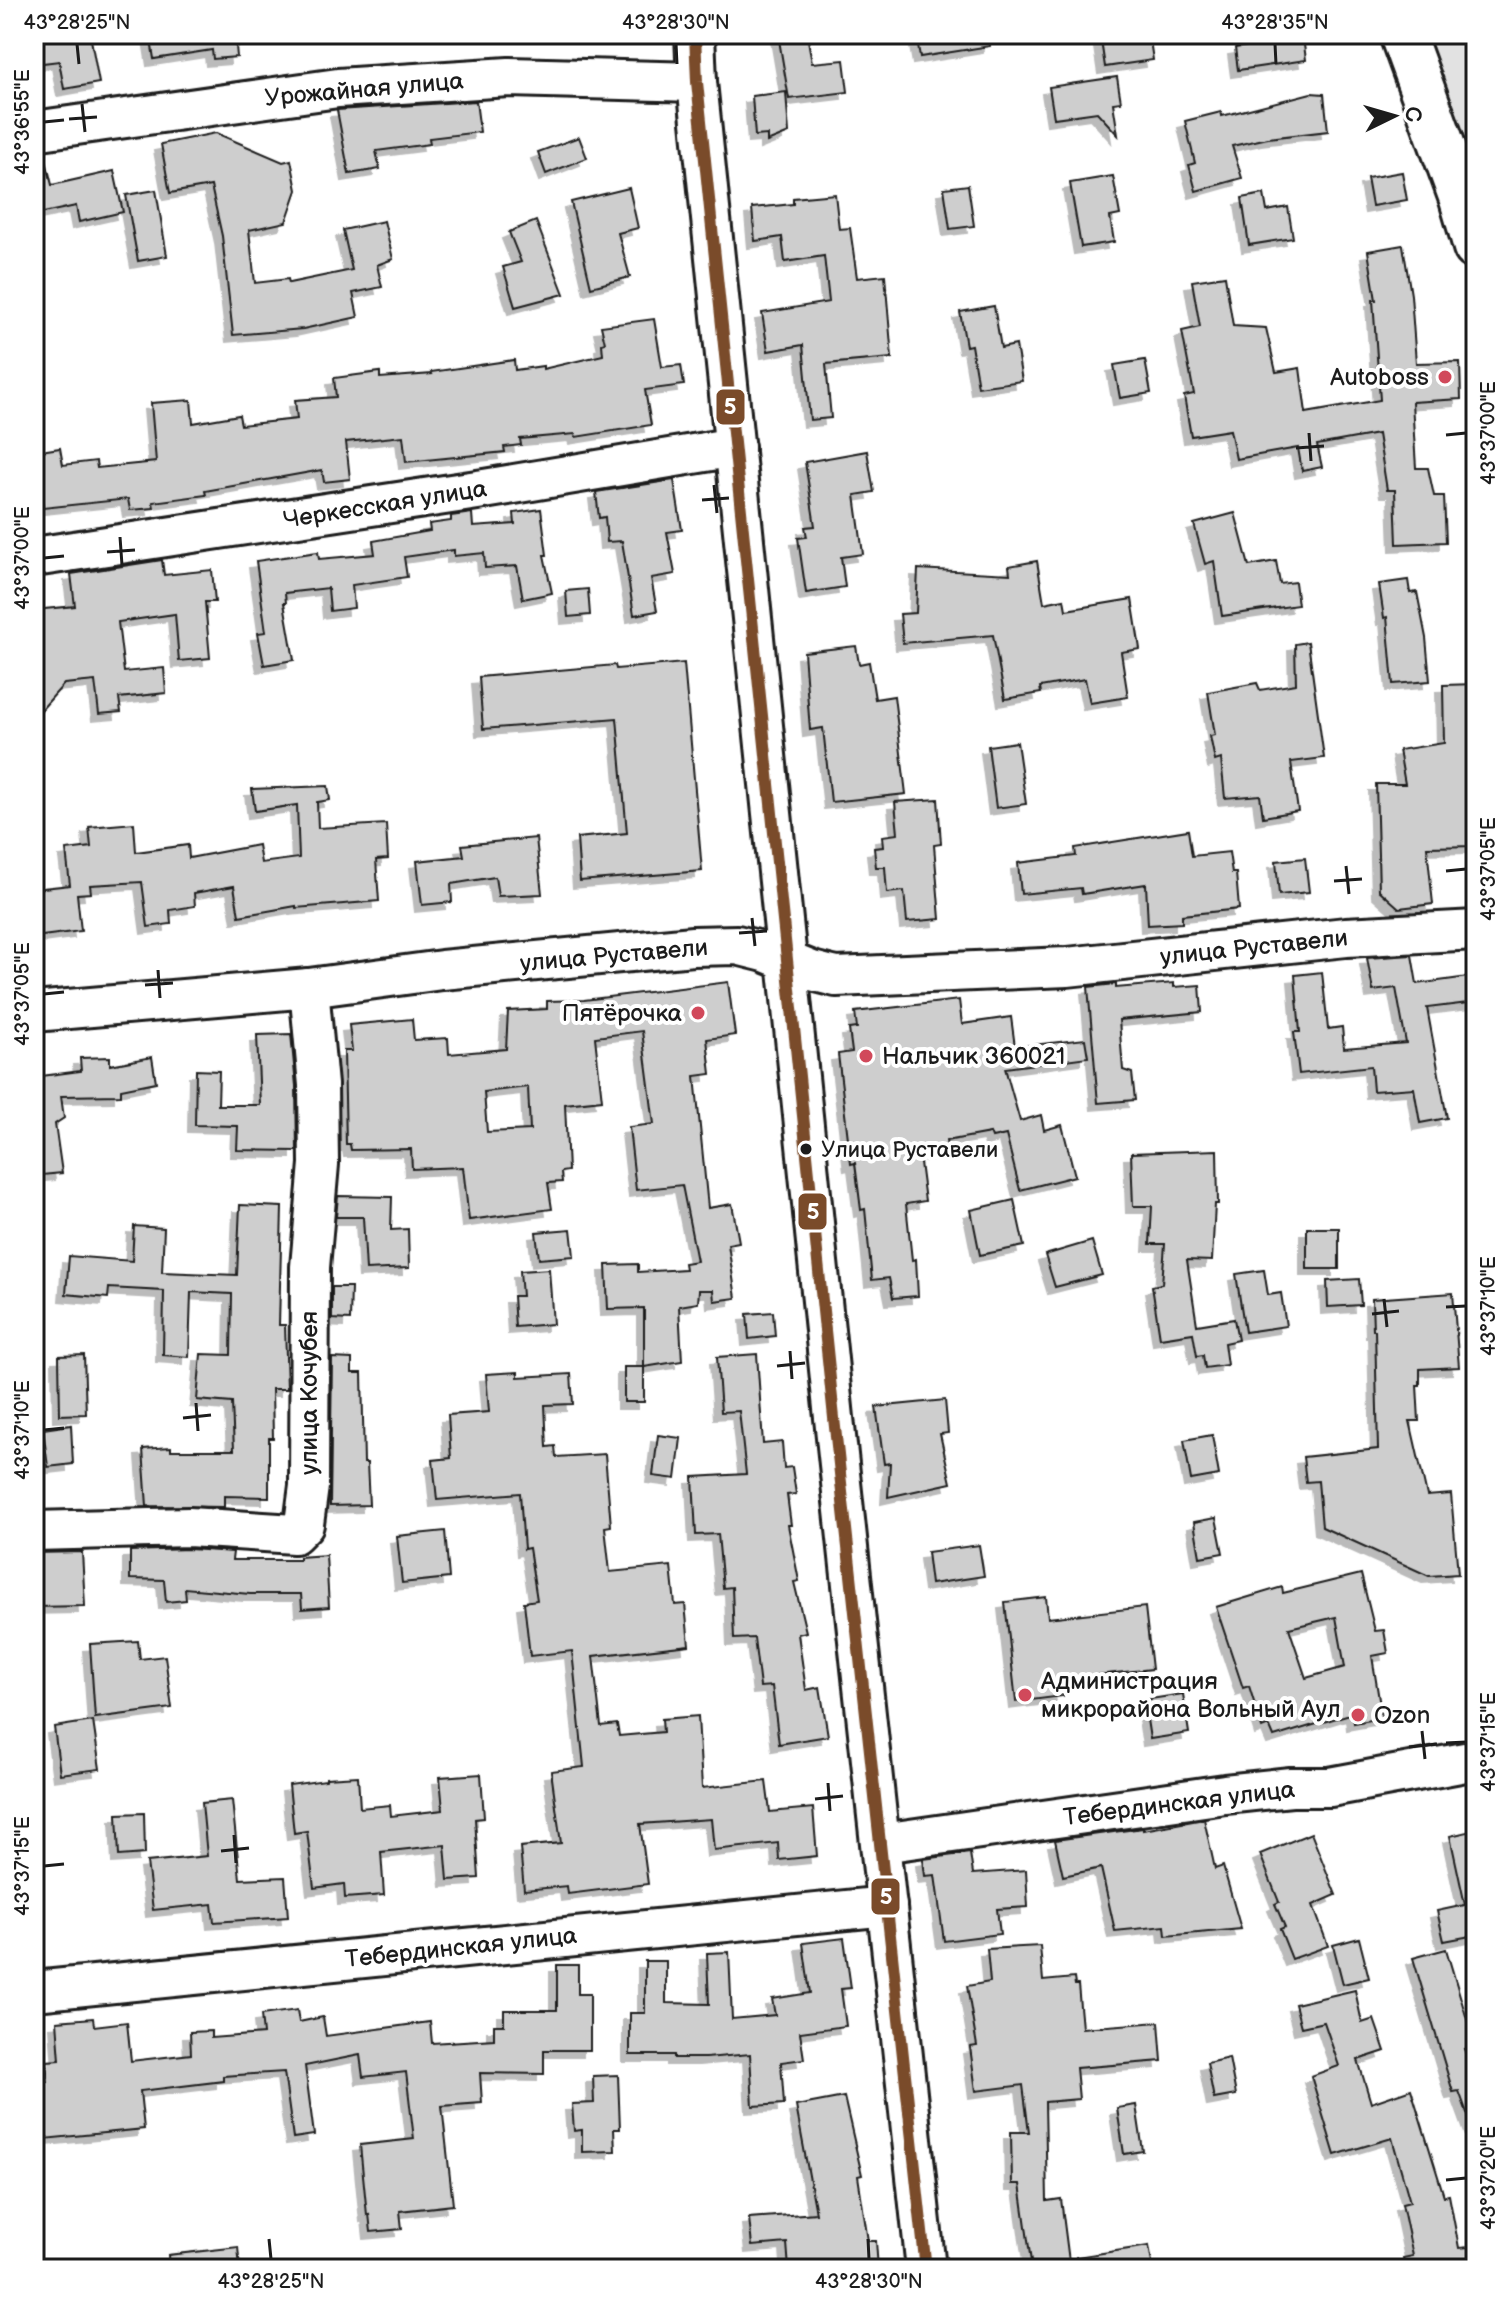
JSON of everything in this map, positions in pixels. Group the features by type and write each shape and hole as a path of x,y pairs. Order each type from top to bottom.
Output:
{"main road":[{"path":"1402,34 1476,247"}],"street":[{"path":"695,34 697,82 834,1418 926,2269"},
{"name":"Урожайная улица","path":"34,131 354,87 509,77 697,82"},
{"name":"Черкесская улица","path":"34,557 484,489 735,447"},
{"name":"улица Руставели","path":"34,1012 309,988 442,970 693,946 737,945 836,977 1067,967 1346,937 1476,930"},
{"name":"улица Кочубея","path":"34,1531 189,1527 286,1535 294,1534 304,1524 309,1486 310,1267 319,1164 318,1085 309,988"},
{"name":"Тебердинская улица","path":"882,1843 1225,1794 1291,1787 1330,1787 1476,1760"},
{"name":"Тебердинская улица","path":"34,1991 887,1906"}],"shaded area":[{"path":"1402,34 1476,34 1476,247"}],"building":[{"path":"34,34 90,34 99,83 64,89 59,61 34,64"},
{"path":"150,34 239,34 237,57 213,59 212,50 154,59"},
{"path":"778,34 807,34 812,63 844,60 848,92 789,99"},
{"path":"916,34 989,34 990,46 920,57"},
{"path":"1100,34 1149,34 1153,60 1105,67"},
{"path":"1303,37 1306,60 1238,70 1235,48"},
{"path":"1117,77 1121,102 1113,103 1118,135 1097,112 1054,118 1049,87"},
{"path":"786,92 789,133 767,142 767,135 755,136 752,96"},
{"path":"1311,93 1324,94 1328,131 1232,146 1242,178 1196,191 1189,165 1195,163 1185,121 1221,112 1222,116"},
{"path":"476,101 480,132 429,138 430,144 376,151 380,169 349,174 337,110"},
{"path":"216,133 283,162 291,160 297,190 286,222 249,230 255,283 288,279 289,283 352,270 343,230 384,221 393,259 377,265 382,287 353,293 358,317 303,329 233,335 222,236 211,186 170,193 161,144"},
{"path":"579,137 587,158 546,174 538,152"},
{"path":"44,152 52,185 114,171 123,212 79,222 76,206 34,215 34,153"},
{"path":"1402,172 1407,200 1372,206 1367,178"},
{"path":"1113,176 1120,215 1110,217 1114,242 1081,247 1070,183"},
{"path":"968,185 974,226 950,229 944,188"},
{"path":"629,188 638,228 618,233 630,277 591,287 571,202"},
{"path":"156,190 167,256 138,261 126,195"},
{"path":"835,194 839,229 850,228 857,278 885,275 892,358 826,364 831,418 810,420 803,345 768,351 762,313 829,302 824,256 785,262 782,237 755,241 752,208 793,204 793,198"},
{"path":"1264,194 1267,211 1288,207 1293,238 1249,245 1242,198"},
{"path":"536,221 564,294 515,307 503,267 521,262 509,232"},
{"path":"1403,245 1411,295 1416,363 1460,362 1461,399 1412,402 1416,468 1428,468 1434,496 1444,496 1446,542 1397,544 1395,490 1387,490 1378,434 1317,445 1322,467 1302,471 1298,448 1236,459 1230,430 1191,436 1184,396 1194,394 1182,331 1200,327 1192,281 1225,276 1233,326 1266,328 1276,372 1300,368 1306,413 1380,400 1373,300 1376,300 1368,251"},
{"path":"994,306 1001,348 1016,345 1022,381 978,387 971,345 966,346 960,312"},
{"path":"654,319 662,367 681,365 684,385 645,390 651,425 576,437 575,434 520,439 521,445 504,447 505,452 406,462 403,436 346,442 350,479 324,482 322,470 205,491 206,495 153,502 154,508 130,510 128,499 43,508 34,452 60,448 63,465 96,461 97,468 156,462 151,403 191,400 193,423 239,415 241,425 297,419 295,400 336,397 334,378 380,372 380,378 432,374 514,360 515,370 543,366 543,369 603,355 602,344 605,343 601,326"},
{"path":"1145,360 1151,393 1120,398 1114,365"},
{"path":"867,451 874,492 855,495 863,554 841,557 845,587 806,593 798,538 807,537 805,527 815,526 805,462"},
{"path":"674,480 682,530 667,532 675,574 651,578 657,611 634,615 622,541 607,542 605,517 599,518 596,492"},
{"path":"541,509 547,555 544,555 552,593 523,599 517,566 485,568 484,553 454,556 454,550 404,557 407,577 352,585 354,608 330,611 328,588 285,593 294,660 264,665 258,633 266,632 256,561 318,552 319,559 375,554 373,541 430,531 429,524 451,521 451,516 472,513 473,527 515,524 514,513"},
{"path":"1235,513 1249,566 1276,561 1280,584 1295,582 1298,605 1222,616 1214,561 1205,564 1194,524"},
{"path":"162,560 164,575 212,570 215,602 205,602 210,658 179,661 175,614 118,622 124,672 164,668 166,693 119,698 121,712 99,714 95,681 64,684 34,718 34,610 75,606 71,574"},
{"path":"1037,561 1044,603 1064,599 1066,610 1132,599 1140,649 1121,652 1128,697 1090,703 1085,679 1040,687 1041,693 1005,699 993,635 903,643 900,614 916,613 918,569 1010,574 1009,566"},
{"path":"1408,580 1410,593 1417,592 1430,681 1393,684 1387,617 1384,618 1379,584"},
{"path":"588,589 590,615 568,617 566,591"},
{"path":"1308,642 1324,758 1291,762 1298,811 1263,817 1260,795 1225,798 1221,759 1215,761 1210,736 1215,735 1208,692 1257,683 1260,690 1296,684 1295,644"},
{"path":"856,646 859,664 869,662 875,699 894,696 906,794 831,802 823,728 810,730 804,652"},
{"path":"684,663 702,871 580,881 577,838 627,833 617,718 483,729 479,677 615,665 616,669"},
{"path":"1476,684 1476,846 1427,847 1433,904 1399,908 1379,890 1376,784 1405,784 1399,750 1444,743 1443,685"},
{"path":"1017,742 1026,804 996,808 988,746"},
{"path":"328,786 330,800 317,802 318,828 386,824 388,859 376,860 379,901 296,906 239,916 234,886 194,893 195,906 170,910 171,924 148,927 142,882 90,885 91,893 77,894 81,931 34,937 34,889 70,885 66,850 91,847 89,827 134,823 136,852 188,845 189,858 258,845 261,863 299,858 297,805 255,811 252,789"},
{"path":"938,799 941,844 934,845 940,919 907,922 904,891 887,893 885,867 876,867 874,848 883,847 882,836 898,834 895,802"},
{"path":"1188,830 1192,856 1229,852 1232,873 1236,873 1239,909 1182,915 1182,923 1148,925 1146,884 1082,894 1081,888 1021,894 1018,863 1076,856 1075,848"},
{"path":"536,838 542,894 498,896 495,877 451,884 452,902 422,905 417,861 464,856 462,845"},
{"path":"1305,858 1309,892 1279,895 1276,861"},
{"path":"1412,955 1417,984 1476,976 1476,1002 1427,1008 1447,1118 1420,1123 1414,1088 1373,1091 1371,1066 1299,1074 1294,1032 1300,1032 1295,975 1322,972 1328,1029 1342,1027 1344,1048 1406,1043 1396,988 1373,991 1367,958"},
{"path":"728,982 735,1035 707,1039 711,1074 695,1076 708,1208 732,1204 739,1242 728,1244 736,1298 714,1301 713,1290 699,1290 698,1303 679,1306 682,1361 644,1367 644,1308 608,1309 606,1265 638,1264 638,1272 685,1269 684,1263 697,1261 682,1185 636,1190 629,1127 654,1124 642,1031 595,1037 602,1100 565,1104 568,1171 561,1172 562,1182 548,1183 552,1209 469,1220 463,1167 412,1169 411,1149 351,1150 350,1144 346,1144 344,1051 352,1051 349,1025 412,1019 414,1040 448,1038 449,1054 506,1049 508,1011 547,1009 547,1001 584,1000","holes":["528,1087 530,1130 487,1132 484,1092"]},
{"path":"1174,983 1174,987 1200,985 1202,1012 1119,1020 1123,1070 1132,1073 1135,1100 1098,1103 1088,987"},
{"path":"959,1000 962,1024 1011,1017 1015,1047 1085,1039 1088,1057 1005,1068 1020,1121 1041,1115 1044,1130 1062,1125 1075,1176 1020,1190 1006,1135 992,1138 990,1133 946,1141 948,1152 919,1155 925,1201 906,1204 912,1260 916,1259 918,1296 893,1298 889,1278 872,1280 865,1209 861,1210 855,1163 851,1164 838,1054 852,1052 849,1029 857,1028 855,1012"},
{"path":"291,1034 297,1151 237,1150 238,1126 195,1125 196,1070 219,1071 218,1105 260,1105 257,1035"},
{"path":"110,1057 110,1065 152,1057 156,1082 121,1089 121,1095 61,1096 64,1118 55,1124 62,1173 42,1175 34,1116 34,1077 81,1071 80,1058"},
{"path":"1217,1150 1218,1204 1215,1204 1212,1261 1187,1260 1197,1325 1234,1319 1238,1340 1224,1343 1227,1365 1205,1368 1203,1355 1197,1356 1193,1333 1160,1338 1152,1286 1162,1284 1165,1244 1150,1244 1152,1206 1133,1206 1131,1153"},
{"path":"338,1196 392,1197 391,1230 408,1229 409,1268 366,1270 363,1217 336,1217"},
{"path":"1014,1200 1024,1246 980,1255 971,1210"},
{"path":"240,1205 282,1207 279,1325 285,1325 287,1389 272,1389 269,1497 224,1496 224,1507 147,1506 143,1449 234,1450 232,1403 197,1400 201,1354 231,1355 232,1294 191,1292 189,1357 163,1355 164,1291 109,1288 108,1298 66,1294 69,1256 132,1261 134,1226 164,1228 162,1272 237,1275"},
{"path":"1307,1228 1339,1228 1339,1269 1307,1269"},
{"path":"571,1229 574,1256 539,1259 536,1232"},
{"path":"1092,1241 1102,1275 1055,1287 1045,1255"},
{"path":"549,1269 553,1324 515,1327 513,1296 522,1296 520,1271"},
{"path":"1264,1270 1268,1295 1281,1293 1286,1326 1245,1332 1236,1274"},
{"path":"1359,1279 1361,1305 1328,1307 1327,1281"},
{"path":"332,1287 351,1287 350,1320 332,1319"},
{"path":"1453,1293 1459,1367 1420,1369 1420,1385 1417,1385 1419,1421 1410,1421 1427,1496 1451,1494 1458,1574 1429,1576 1322,1527 1318,1481 1306,1482 1303,1457 1378,1449 1372,1299"},
{"path":"773,1312 775,1336 749,1339 747,1314"},
{"path":"757,1354 763,1444 782,1442 784,1468 792,1467 796,1494 787,1495 791,1525 788,1525 799,1581 794,1582 806,1632 798,1634 806,1690 820,1687 828,1736 779,1744 772,1686 760,1687 754,1638 734,1639 732,1587 723,1588 718,1534 696,1535 693,1477 746,1474 739,1411 721,1412 717,1357"},
{"path":"84,1355 86,1414 60,1415 59,1356"},
{"path":"332,1358 352,1359 352,1373 362,1373 364,1463 367,1463 369,1505 330,1506"},
{"path":"624,1367 644,1367 644,1402 624,1402"},
{"path":"518,1372 518,1377 571,1374 573,1404 545,1405 547,1447 555,1446 556,1457 605,1454 611,1526 605,1527 610,1572 671,1566 675,1605 685,1604 689,1645 593,1656 601,1726 617,1724 619,1736 663,1732 662,1719 698,1716 702,1788 766,1781 770,1812 813,1808 817,1856 779,1860 778,1843 714,1850 711,1819 640,1824 648,1884 568,1894 567,1886 524,1890 520,1847 561,1843 551,1771 584,1767 572,1651 530,1656 524,1602 537,1600 529,1548 524,1549 520,1493 437,1500 433,1460 451,1458 448,1415 489,1412 486,1374"},
{"path":"945,1400 948,1433 940,1434 951,1483 888,1497 890,1463 884,1464 876,1407"},
{"path":"71,1425 73,1464 48,1467 43,1429"},
{"path":"658,1435 681,1438 676,1479 653,1476"},
{"path":"1212,1435 1219,1475 1191,1480 1184,1440"},
{"path":"1216,1518 1223,1553 1200,1557 1194,1522"},
{"path":"445,1531 449,1578 402,1583 397,1536"},
{"path":"979,1545 984,1576 931,1584 927,1552"},
{"path":"189,1549 233,1552 232,1560 299,1560 299,1557 326,1555 329,1607 302,1609 301,1594 250,1594 185,1588 186,1600 166,1602 164,1580 130,1579 130,1551"},
{"path":"82,1552 85,1606 34,1607 34,1553"},
{"path":"1361,1574 1375,1631 1384,1630 1388,1653 1372,1656 1382,1718 1354,1723 1353,1713 1274,1737 1269,1725 1262,1728 1249,1686 1243,1688 1216,1607 1282,1587 1283,1593","holes":["1336,1617 1345,1667 1306,1678 1289,1628"]},
{"path":"1046,1597 1048,1618 1145,1607 1152,1669 1061,1679 1063,1696 1016,1702 1005,1602"},
{"path":"138,1641 140,1659 165,1656 172,1708 95,1718 90,1644"},
{"path":"1183,1694 1189,1733 1150,1739 1144,1700"},
{"path":"93,1721 100,1769 60,1774 54,1727"},
{"path":"481,1774 484,1818 475,1819 479,1878 448,1880 445,1845 381,1852 384,1895 345,1898 344,1884 314,1888 307,1831 294,1833 289,1785 358,1776 360,1808 390,1805 391,1816 443,1810 440,1777"},
{"path":"232,1800 240,1879 285,1877 288,1917 214,1922 212,1904 153,1910 147,1862 207,1856 202,1803"},
{"path":"144,1813 145,1854 119,1856 117,1814"},
{"path":"1204,1819 1215,1869 1223,1866 1241,1929 1166,1936 1165,1926 1115,1931 1101,1868 1063,1876 1055,1840"},
{"path":"1476,1830 1476,1935 1444,1941 1437,1911 1465,1905 1450,1836"},
{"path":"1311,1833 1336,1895 1313,1905 1328,1946 1292,1959 1280,1929 1285,1927 1275,1904 1279,1902 1260,1854"},
{"path":"970,1853 973,1874 1026,1870 1028,1907 997,1909 1000,1934 944,1941 935,1875 925,1876 923,1859"},
{"path":"844,1938 851,1988 841,1989 846,2026 800,2032 804,2059 781,2062 784,2104 753,2106 750,2054 706,2058 630,2055 630,2013 645,2013 645,1961 666,1961 666,2003 709,2004 707,1953 729,1952 732,2019 775,2015 772,1999 810,1993 803,1943"},
{"path":"1359,1938 1369,1978 1343,1984 1333,1945"},
{"path":"1040,1946 1043,1981 1074,1978 1075,1985 1078,1985 1082,2028 1159,2022 1162,2061 1076,2068 1079,2099 1045,2102 1047,2201 1061,2199 1070,2269 1032,2269 1020,2184 1012,2184 1011,2132 1029,2132 1023,2085 976,2091 970,2047 977,2046 967,1986 990,1982 987,1949"},
{"path":"1446,1949 1475,2046 1465,2049 1476,2076 1474,2132 1459,2091 1453,2092 1413,1958"},
{"path":"557,1965 578,1965 578,1994 590,1994 590,2050 544,2050 544,2074 480,2073 482,2103 442,2106 453,2205 400,2211 402,2229 371,2232 360,2145 414,2139 406,2072 363,2077 360,2055 305,2066 314,2135 293,2138 284,2072 223,2076 223,2081 140,2091 144,2129 34,2140 34,2083 48,2082 46,2061 60,2060 57,2021 93,2018 94,2026 127,2022 131,2061 191,2054 190,2032 211,2031 211,2038 263,2034 261,2015 297,2010 299,2022 323,2017 326,2036 430,2022 432,2043 494,2039 494,2025 504,2025 504,2010 557,2010"},
{"path":"1355,1990 1362,2023 1374,2019 1385,2051 1358,2060 1371,2103 1411,2089 1444,2196 1449,2195 1459,2248 1469,2247 1473,2269 1404,2269 1403,2258 1413,2256 1402,2204 1410,2202 1392,2138 1335,2155 1311,2076 1339,2066 1324,2022 1301,2027 1295,2004"},
{"path":"1229,2058 1236,2095 1214,2099 1207,2063"},
{"path":"618,2075 620,2129 614,2129 615,2151 582,2152 582,2130 574,2131 572,2104 594,2103 593,2076"},
{"path":"844,2097 862,2175 858,2176 868,2241 876,2241 878,2269 789,2269 787,2243 752,2246 749,2218 816,2213 796,2106"},
{"path":"1136,2105 1143,2151 1124,2154 1117,2108"},
{"path":"1149,2246 1153,2269 1077,2269 1076,2257"},
{"path":"238,2247 240,2269 169,2269 168,2255"}],"transit line":[{"name":"5","path":"695,34 697,82 834,1418 926,2269"}],"place":[{"name":"Autoboss","path":"1445,377"},
{"name":"Пятёрочка","path":"698,1013"},
{"name":"Нальчик 360021","path":"866,1056"},
{"name":"Улица Руставели","path":"806,1149"},
{"name":"Администрация микрорайона Вольный Аул","path":"1025,1695"},
{"name":"Ozon","path":"1358,1715"}]}
